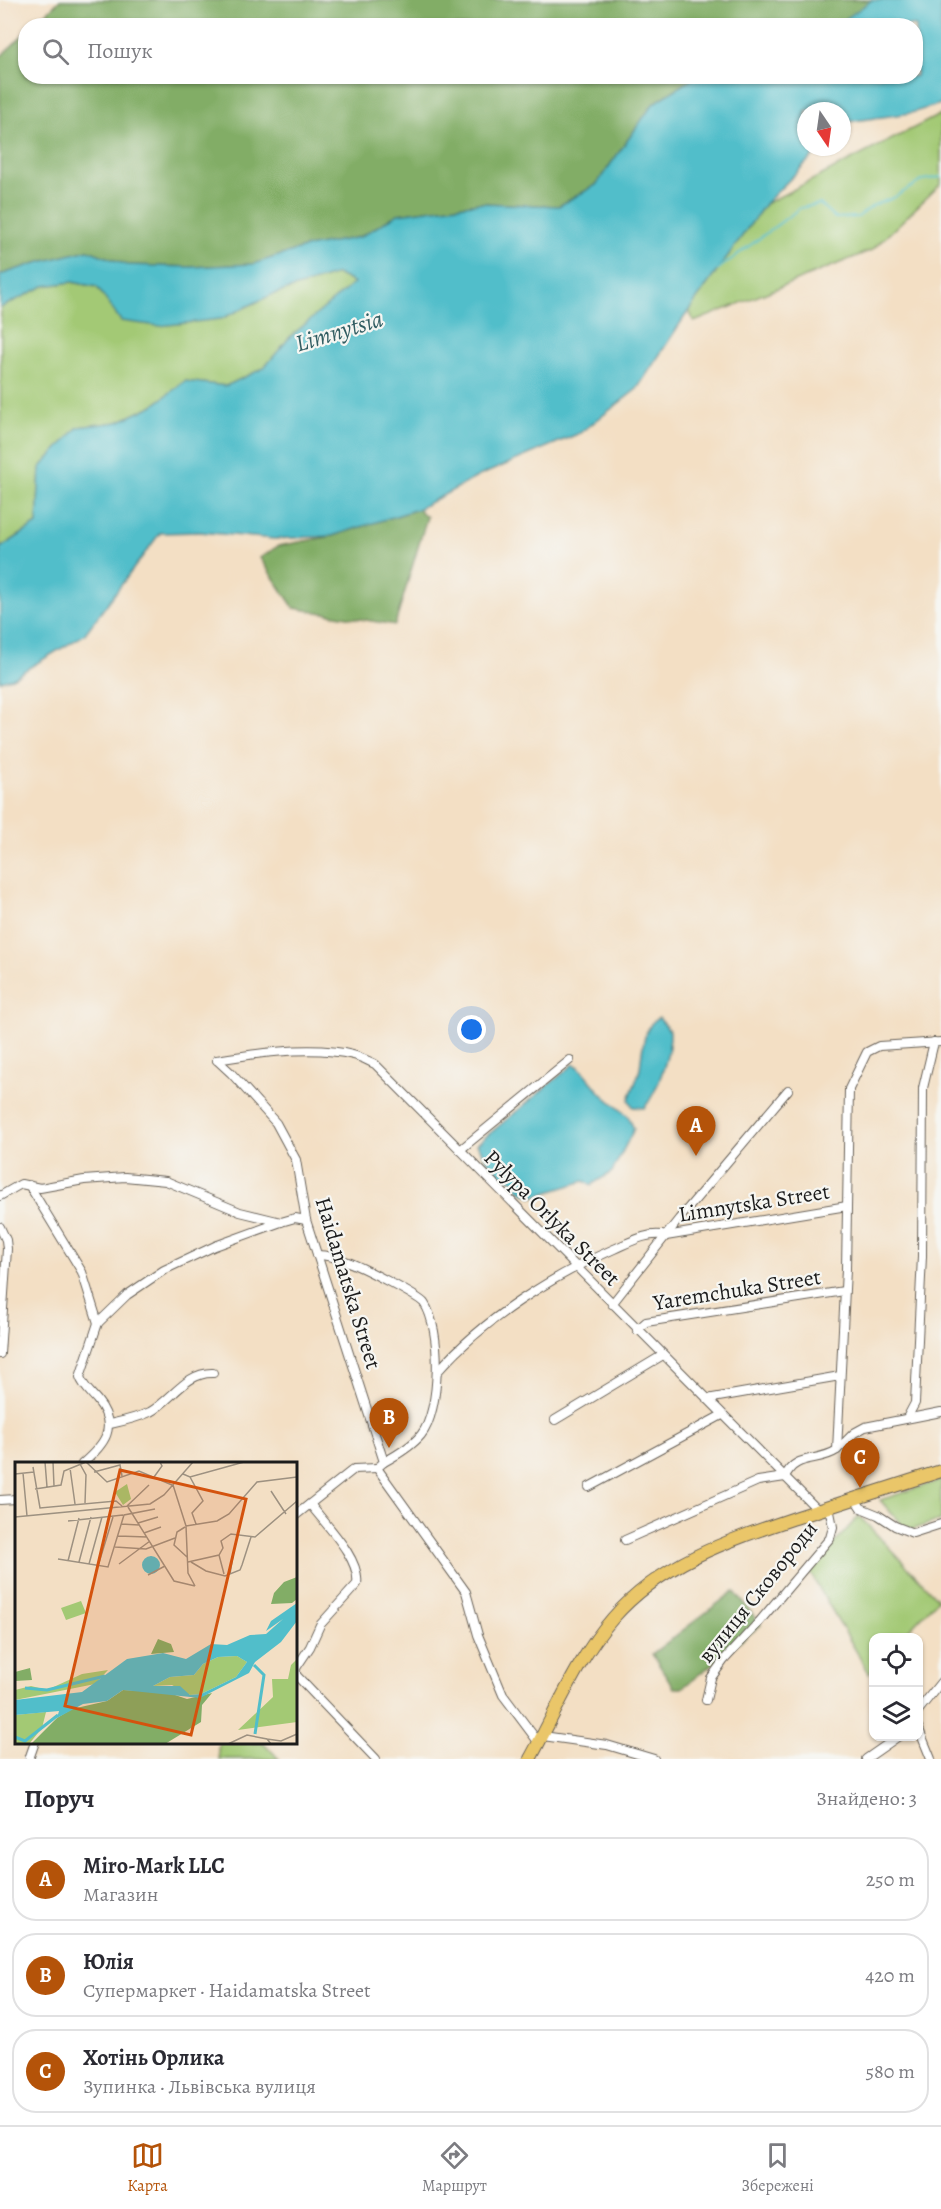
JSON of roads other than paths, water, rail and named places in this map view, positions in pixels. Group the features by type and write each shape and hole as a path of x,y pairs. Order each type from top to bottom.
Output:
{"main road":[{"path":"530,1759 586,1655 611,1620 645,1587 671,1568 702,1552 941,1471"}],"street":[{"path":"837,1450 847,1206 849,1089 867,1052 879,1046 937,1042 923,1088 922,1256 915,1402 908,1418"},
{"name":"Pylypa Orlyka Street","path":"217,1060 264,1053 334,1051 356,1055 375,1064 722,1415 785,1477 824,1509"},
{"name":"Haidamatska Street","path":"217,1060 276,1123 296,1160 306,1220 384,1462"},
{"path":"460,1150 570,1060"},
{"path":"612,1304 788,1090"},
{"path":"0,1196 21,1184 40,1188 84,1180 125,1177 166,1181 240,1212 281,1222"},
{"path":"29,1185 82,1272 98,1323"},
{"name":"Limnytska Street","path":"438,1371 459,1348 525,1298 575,1266 655,1233 666,1236 847,1206"},
{"path":"84,1462 104,1441 110,1424 105,1409 82,1383 80,1377 98,1323 127,1295 164,1270 215,1246 281,1222 295,1218 306,1220"},
{"path":"0,1227 6,1240 0,1353"},
{"path":"297,1514 354,1469 377,1468 410,1446 423,1434 438,1371 431,1315 422,1300 350,1262 326,1255 317,1255"},
{"name":"Yaremchuka Street","path":"637,1330 646,1322 844,1291"},
{"path":"555,1420 663,1355"},
{"path":"110,1424 152,1411 167,1401 177,1388 206,1373 213,1373"},
{"path":"707,1399 840,1376"},
{"path":"625,1540 758,1481 785,1477 789,1468 797,1461 828,1456 854,1433 865,1427 941,1412"},
{"path":"589,1487 722,1415"},
{"path":"377,1468 466,1592 478,1635 503,1695 541,1739 607,1745 654,1759"},
{"path":"0,1500 15,1499"},
{"path":"855,1499 861,1508 913,1533 941,1524"},
{"path":"297,1668 320,1625 357,1584 358,1576 354,1562 310,1504"},
{"name":"вулиця Сковороди","path":"706,1700 711,1678 724,1660 830,1538 833,1527 824,1509"},
{"path":"297,1677 376,1759"},
{"path":"923,1705 941,1682"},
{"path":"923,1739 931,1759"},
{"path":"866,1759 893,1741"},
{"path":"29,1759 35,1744"}],"water":[{"name":"Limnytsia","path":"872,0 941,0 941,104 911,113 851,121 851,102 797,102 797,156 813,156 765,204 689,310 637,389 580,433 479,476 418,509 332,536 274,539 200,532 160,533 84,635 12,678 0,681 0,548 37,524 40,468 78,427 118,422 154,405 185,381 226,386 264,368 290,337 354,283 337,274 271,295 221,319 159,326 121,321 97,287 72,282 44,286 0,308 0,275 88,250 127,265 191,267 253,264 307,247 360,237 398,214 480,203 559,206 596,185 653,104 684,84 923,84 923,18 847,18"},
{"path":"659,1018 670,1031 666,1060 659,1082 649,1101 644,1108 633,1107 629,1100 639,1072 646,1032"},
{"path":"574,1064 602,1094 628,1116 634,1129 612,1172 591,1185 584,1181 533,1197 520,1191 514,1181 507,1179 497,1171 477,1144"}],"waterway":[{"path":"717,270 800,208 820,204 835,218 858,217 874,205 893,198 923,180 941,177"}],"place":[{"name":"Miro-Mark LLC","path":"696,1156"},
{"name":"Юлія","path":"389,1448"},
{"name":"Хотінь Орлика","path":"860,1488"}]}
